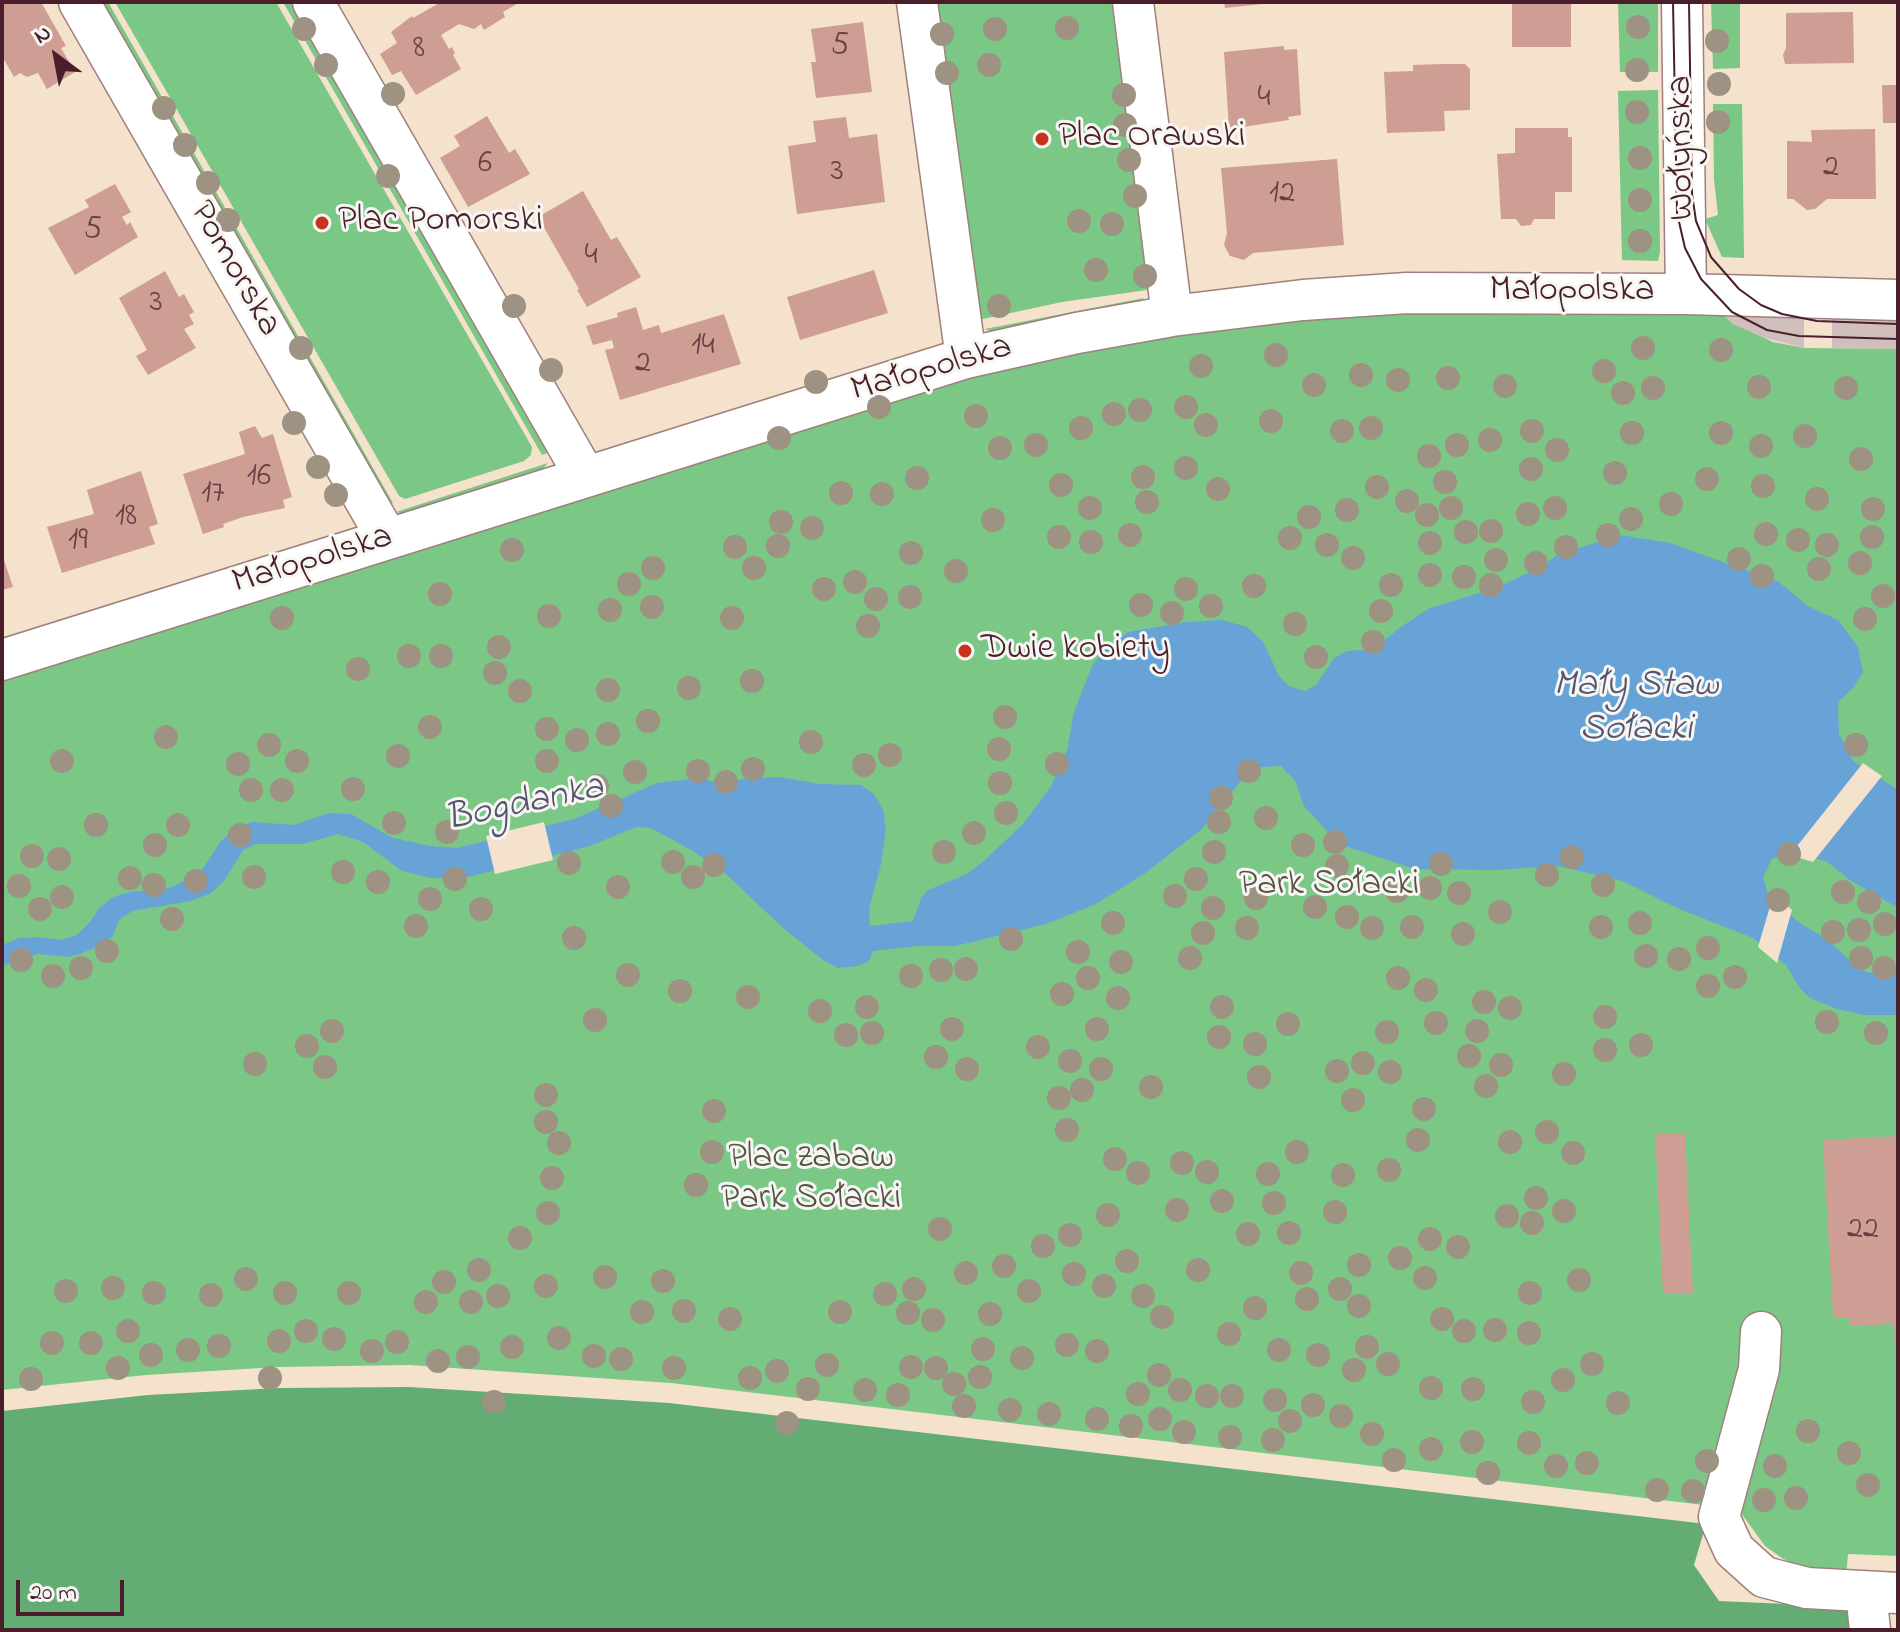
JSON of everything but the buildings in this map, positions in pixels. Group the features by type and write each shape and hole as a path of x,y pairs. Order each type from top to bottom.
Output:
{"street":[{"name":"Pomorska","path":"79,2 387,538"},
{"path":"313,2 585,476"},
{"path":"917,2 966,358"},
{"path":"1133,2 1172,316"},
{"name":"Wołyńska","path":"1682,2 1686,294"},
{"name":"Małopolska","path":"2,660 966,358 1172,316 1303,300 1407,293 1686,294 1898,300"},
{"path":"1761,1332 1759,1369 1719,1517 1734,1550 1764,1577 1870,1601"}],"shaded area":[{"path":"1716,308 1804,314 1804,348 1753,335 1733,324"},
{"path":"1832,316 1898,317 1898,349 1832,348"}],"green space":[{"path":"97,2 108,2 393,503 387,505"},
{"name":"Plac Pomorski","path":"115,2 276,2 532,447 531,455 524,461 405,499 399,496"},
{"path":"283,2 294,2 550,452 542,455"},
{"name":"Plac Orawski","path":"934,2 1116,2 1149,277 1147,290 1062,302 978,320"},
{"path":"1618,2 1658,2 1658,72 1620,72"},
{"path":"1711,2 1740,2 1740,68 1713,69"},
{"path":"1658,90 1660,252 1658,261 1622,260 1618,91"},
{"path":"1713,104 1742,104 1744,258 1722,257 1705,219 1718,215"},
{"path":"1144,298 1137,304 994,333 985,329"},
{"name":"Park Sołacki","path":"1716,308 1733,324 1773,342 1804,348 1898,349 1898,1556 1848,1554 1846,1576 1800,1568 1782,1558 1765,1546 1738,1509 671,1383 409,1365 277,1367 146,1375 2,1390 2,678 927,387 1094,347 1251,323 1433,310"},
{"path":"548,463 542,470 405,514 396,512"},
{"path":"409,1387 669,1403 1706,1524 1694,1565 1719,1601 1854,1607 1858,1630 2,1630 2,1411 148,1395 279,1388"}],"water":[{"name":"Mały Staw Sołacki","path":"1620,535 1670,543 1779,582 1808,606 1838,620 1858,647 1863,672 1853,688 1838,702 1839,734 1853,761 1898,790 1898,908 1850,880 1826,861 1789,851 1772,859 1763,877 1767,892 1797,921 1829,941 1860,970 1884,976 1898,970 1898,1015 1865,1015 1837,1009 1810,998 1799,987 1786,965 1753,938 1677,908 1623,881 1558,866 1496,870 1414,869 1339,844 1304,806 1295,781 1281,766 1261,767 1243,778 1202,829 1144,874 1096,904 1046,924 955,946 873,951 869,961 857,966 838,968 823,960 783,928 727,875 693,851 651,828 636,827 590,846 468,877 431,878 402,871 363,842 338,834 302,844 256,844 243,850 224,881 211,893 191,901 132,911 119,920 113,936 80,954 67,957 38,954 2,966 2,945 19,938 61,940 77,935 99,908 113,897 170,888 200,873 221,841 236,828 252,822 294,825 329,813 351,814 393,838 457,848 574,819 657,783 699,778 719,783 780,777 820,784 861,785 874,794 883,810 886,828 881,864 869,909 870,926 913,921 921,898 928,890 967,874 1024,823 1051,786 1067,750 1074,712 1092,666 1107,646 1128,632 1187,622 1222,620 1247,627 1263,642 1279,676 1289,686 1305,691 1316,685 1334,658 1347,651 1374,649 1428,609 1498,587 1543,566 1557,555"}],"pier":[{"path":"1863,763 1882,776 1813,862 1790,855"},
{"path":"544,822 553,860 495,874 486,836"},
{"path":"1774,893 1792,910 1777,963 1758,947"}],"tram line":[{"path":"1673,2 1677,213 1685,248 1701,279 1732,312 1767,330 1799,336 1898,339"},
{"path":"1689,2 1692,194 1696,221 1711,257 1739,289 1761,305 1782,314 1817,321 1898,324"}],"place":[{"name":"Plac Orawski","path":"1042,139"},
{"name":"Plac Pomorski","path":"322,223"},
{"name":"Dwie kobiety","path":"965,651"}],"water label":[{"name":"Bogdanka","path":"525,806"}],"park label":[{"name":"Plac zabaw Park Sołacki","path":"811,1180"}]}
